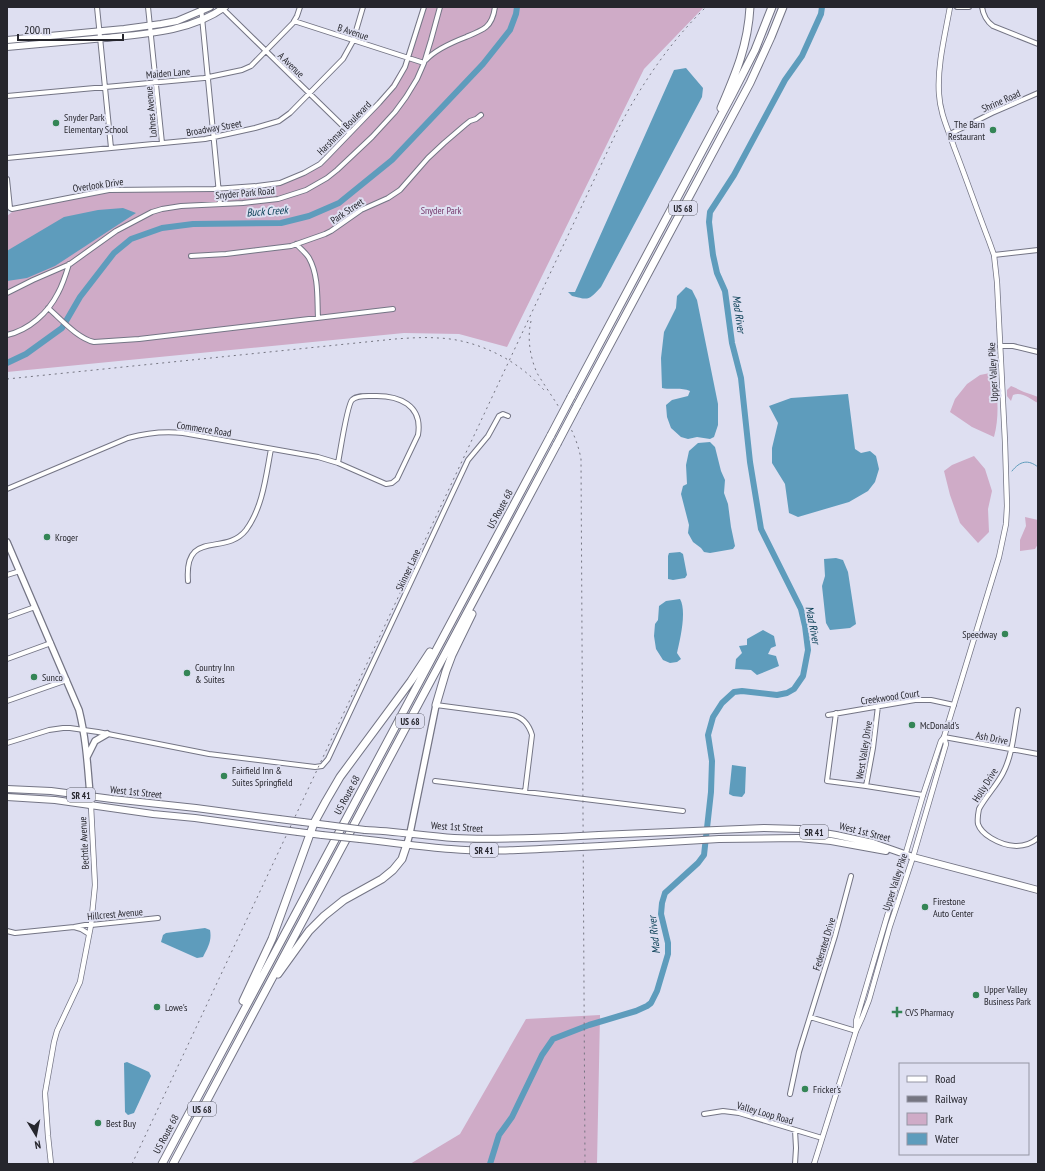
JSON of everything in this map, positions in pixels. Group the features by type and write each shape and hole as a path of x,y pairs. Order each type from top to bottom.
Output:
{"highway":[{"path":"703,151 741,60 748,29 750,7"},
{"name":"US 68","path":"703,151 745,71 772,7"},
{"name":"US Route 68","path":"173,1164 750,83 772,37 783,7"},
{"name":"US Route 68","path":"162,1164 703,151"},
{"path":"436,705 452,655 494,563"},
{"path":"212,1069 264,958 314,824 331,792 340,777 411,681 439,638 449,626"},
{"path":"262,997 300,942 316,924 344,900 393,870 402,859 407,844"}],"main road":[{"path":"7,40 150,26 177,21 201,9 210,7"},
{"path":"7,47 151,33 176,28 202,20 223,8"},
{"name":"Bechtle Avenue","path":"7,542 79,710 84,730 91,806"},
{"path":"407,844 436,705"},
{"path":"87,757 93,744 107,734"},
{"name":"West 1st Street","path":"7,789 51,791 365,830 452,838 512,839 764,828 800,829 873,843 913,857 1038,890"},
{"name":"West 1st Street","path":"7,797 55,800 91,806 322,835 450,849 510,851 719,839 798,838 831,841 905,854"}],"street":[{"path":"97,7 111,148"},
{"name":"Lohnes Avenue","path":"148,7 162,143"},
{"name":"Maiden Lane","path":"7,96 207,77 248,68 294,22 300,7"},
{"name":"Broadway Street","path":"7,158 213,138 279,121 290,113 343,58 353,41 363,7"},
{"name":"Harshman Boulevard","path":"218,189 273,184 287,181 320,164 389,93 402,73 424,7"},
{"name":"Snyder Park Road","path":"7,293 27,282 70,264 116,231 152,212 181,206 258,202 278,199 306,190 327,178 360,150 391,117 413,87 424,62 440,7"},
{"name":"Snyder Park Road","path":"424,62 448,45 486,27 493,16 495,7"},
{"name":"Upper Valley Pike","path":"856,1031 856,1022 905,854 940,741 944,737 954,705 999,557 1006,524 1006,454 997,282 994,255 943,115 938,87 950,7"},
{"path":"957,7 969,7"},
{"path":"982,7 987,21 993,26 1038,44"},
{"name":"A Avenue","path":"223,8 350,133"},
{"path":"201,9 220,204"},
{"name":"B Avenue","path":"294,22 424,62"},
{"name":"Shrine Road","path":"950,134 1038,93"},
{"name":"Park Street","path":"191,256 238,253 291,246 325,234 361,210 394,194 404,186 428,158 450,138 465,125 481,115"},
{"name":"Overlook Drive","path":"7,179 10,208 12,209 109,190 218,189"},
{"path":"296,244 305,253 314,270 316,279 318,318"},
{"path":"994,255 1038,250"},
{"path":"7,335 25,329 48,308 58,292 70,264"},
{"path":"48,308 79,335 94,342 393,309"},
{"path":"1000,346 1013,346 1038,352"},
{"name":"Commerce Road","path":"7,489 119,442 148,433 165,432 183,433 318,457 338,463 386,484 392,483 397,479 415,441 418,431 418,421 410,406 394,397 379,395 360,397 353,400 350,403 338,463"},
{"name":"Skinner Lane","path":"107,734 209,754 315,767 322,766 326,763 468,460 488,436 499,416 503,414 508,416"},
{"path":"188,581 190,559 198,549 206,545 228,542 240,536 247,528 259,504 271,449"},
{"path":"7,575 20,571"},
{"path":"7,617 35,607"},
{"path":"7,659 51,643"},
{"path":"7,701 67,680"},
{"name":"Creekwood Court","path":"828,715 902,702 924,700 954,705"},
{"path":"436,705 512,714 523,720 529,727 532,735 525,792"},
{"name":"West Valley Drive","path":"878,706 873,748 866,786 923,795"},
{"name":"Holly Drive","path":"1018,710 1008,759 1003,773 979,809 979,825 988,836 1006,845 1023,846 1038,838"},
{"path":"836,714 827,781 866,786"},
{"path":"7,744 37,733 57,728 70,728 107,734"},
{"name":"Upper Valley Pike","path":"814,1164 856,1031 869,1000 897,904 913,857 946,744 944,737"},
{"name":"Ash Drive","path":"944,737 1038,754"},
{"path":"435,781 683,811"},
{"path":"922,826 921,822 927,803 926,798 923,795"},
{"name":"Bechtle Avenue","path":"51,1164 45,1093 54,1042 61,1022 80,982 91,925 95,885 91,806"},
{"name":"Federated Drive","path":"790,1094 799,1052 835,936 851,876"},
{"name":"Hillcrest Avenue","path":"7,932 15,933 158,918"},
{"name":"Hillcrest Avenue","path":"74,927 89,934"},
{"path":"810,1017 856,1031"},
{"name":"Valley Loop Road","path":"704,1114 723,1111 738,1113 822,1138"},
{"path":"795,1130 795,1164"}],"green space":[{"name":"Snyder Park","path":"423,7 704,7 644,69 507,347 459,334 404,333 7,372 7,216 17,208 109,190 218,189 287,181 313,168 379,103 408,58"},
{"path":"995,372 997,421 994,437 972,427 950,412 955,399 967,384 980,375"},
{"path":"1011,386 1038,397 1038,403 1020,394 1013,395 1011,401 1007,396 1007,390"},
{"path":"974,456 985,469 992,491 988,509 989,532 978,543 960,523 950,495 944,471 952,465"},
{"path":"1025,517 1038,520 1038,544 1035,549 1020,551 1020,540 1026,526"},
{"path":"600,1015 597,1164 410,1164 460,1134 526,1019"}],"water":[{"path":"686,68 703,88 702,97 601,287 591,297 585,299 572,296 568,292 575,292 674,70"},
{"path":"123,208 136,213 55,266 27,278 7,281 7,251 10,249 64,217 98,210"},
{"path":"686,287 692,290 697,300 718,404 718,425 714,437 710,439 697,437 688,439 681,437 671,428 667,417 666,405 672,400 688,396 690,391 683,389 662,388 661,358 664,332 676,308 677,296"},
{"path":"848,394 855,449 861,453 870,451 876,456 879,469 875,482 868,491 849,502 798,517 789,513 785,484 772,463 772,448 778,423 769,406 791,398"},
{"path":"710,442 715,447 721,471 725,480 724,493 728,504 735,546 733,549 710,553 704,552 693,542 688,533 689,525 681,494 683,486 687,484 686,465 689,451 698,443"},
{"path":"680,552 683,554 687,575 685,578 673,580 668,579 669,553"},
{"path":"836,558 843,560 848,572 856,624 850,628 830,630 826,623 822,586 825,576 824,559"},
{"path":"680,599 683,618 677,653 681,659 677,662 670,663 663,660 656,649 654,636 655,624 658,620 659,606 666,601"},
{"path":"763,630 774,636 776,646 771,648 768,654 776,656 779,666 757,675 751,670 735,669 736,659 742,653 739,646 747,645 747,639"},
{"path":"732,765 746,767 745,793 742,797 729,794"},
{"path":"205,928 210,930 210,937 209,944 203,957 197,958 161,942 163,935 166,933"},
{"path":"127,1062 149,1072 151,1076 134,1113 128,1115 125,1112 124,1063"}],"waterway":[{"name":"Buck Creek","path":"7,363 26,354 62,328 80,297 114,253 131,239 162,228 193,224 281,223 309,216 339,203 392,160 483,64 510,30 517,7"},
{"name":"Mad River","path":"490,1164 499,1135 512,1117 542,1055 553,1039 589,1025 636,1011 647,1006 651,1003 657,991 668,954 668,943 661,914 665,893 698,863 704,855 711,792 712,761 708,735 713,717 722,703 734,692 742,691 777,695 787,693 794,689 803,676 808,650 805,626 801,609 761,529 750,462 741,378 732,343 725,291 717,273 713,255 709,222 710,212 734,175 785,80 802,56 821,14 822,7"},
{"path":"1012,471 1024,462 1034,464 1038,467"}],"railway":[{"path":"132,1164 617,131 636,97 657,65 680,35 706,7"},
{"path":"531,321 529,341 531,354 537,373 569,425 581,459 585,1164"},
{"path":"7,379 395,339 427,338 462,341 498,354 520,367 544,390"}],"place":[{"name":"Snyder Park Elementary School","path":"56,123"},
{"name":"The Barn Restaurant","path":"993,130"},
{"name":"Kroger","path":"47,537"},
{"name":"Speedway","path":"1005,634"},
{"name":"Country Inn & Suites","path":"187,673"},
{"name":"Sunco","path":"34,677"},
{"name":"McDonald's","path":"912,725"},
{"name":"Fairfield Inn & Suites Springfield","path":"224,776"},
{"name":"Firestone Auto Center","path":"925,907"},
{"name":"Upper Valley Business Park","path":"976,995"},
{"name":"Lowe's","path":"157,1007"},
{"name":"CVS Pharmacy","path":"897,1012"},
{"name":"Fricker's","path":"805,1089"},
{"name":"Best Buy","path":"98,1123"}]}
